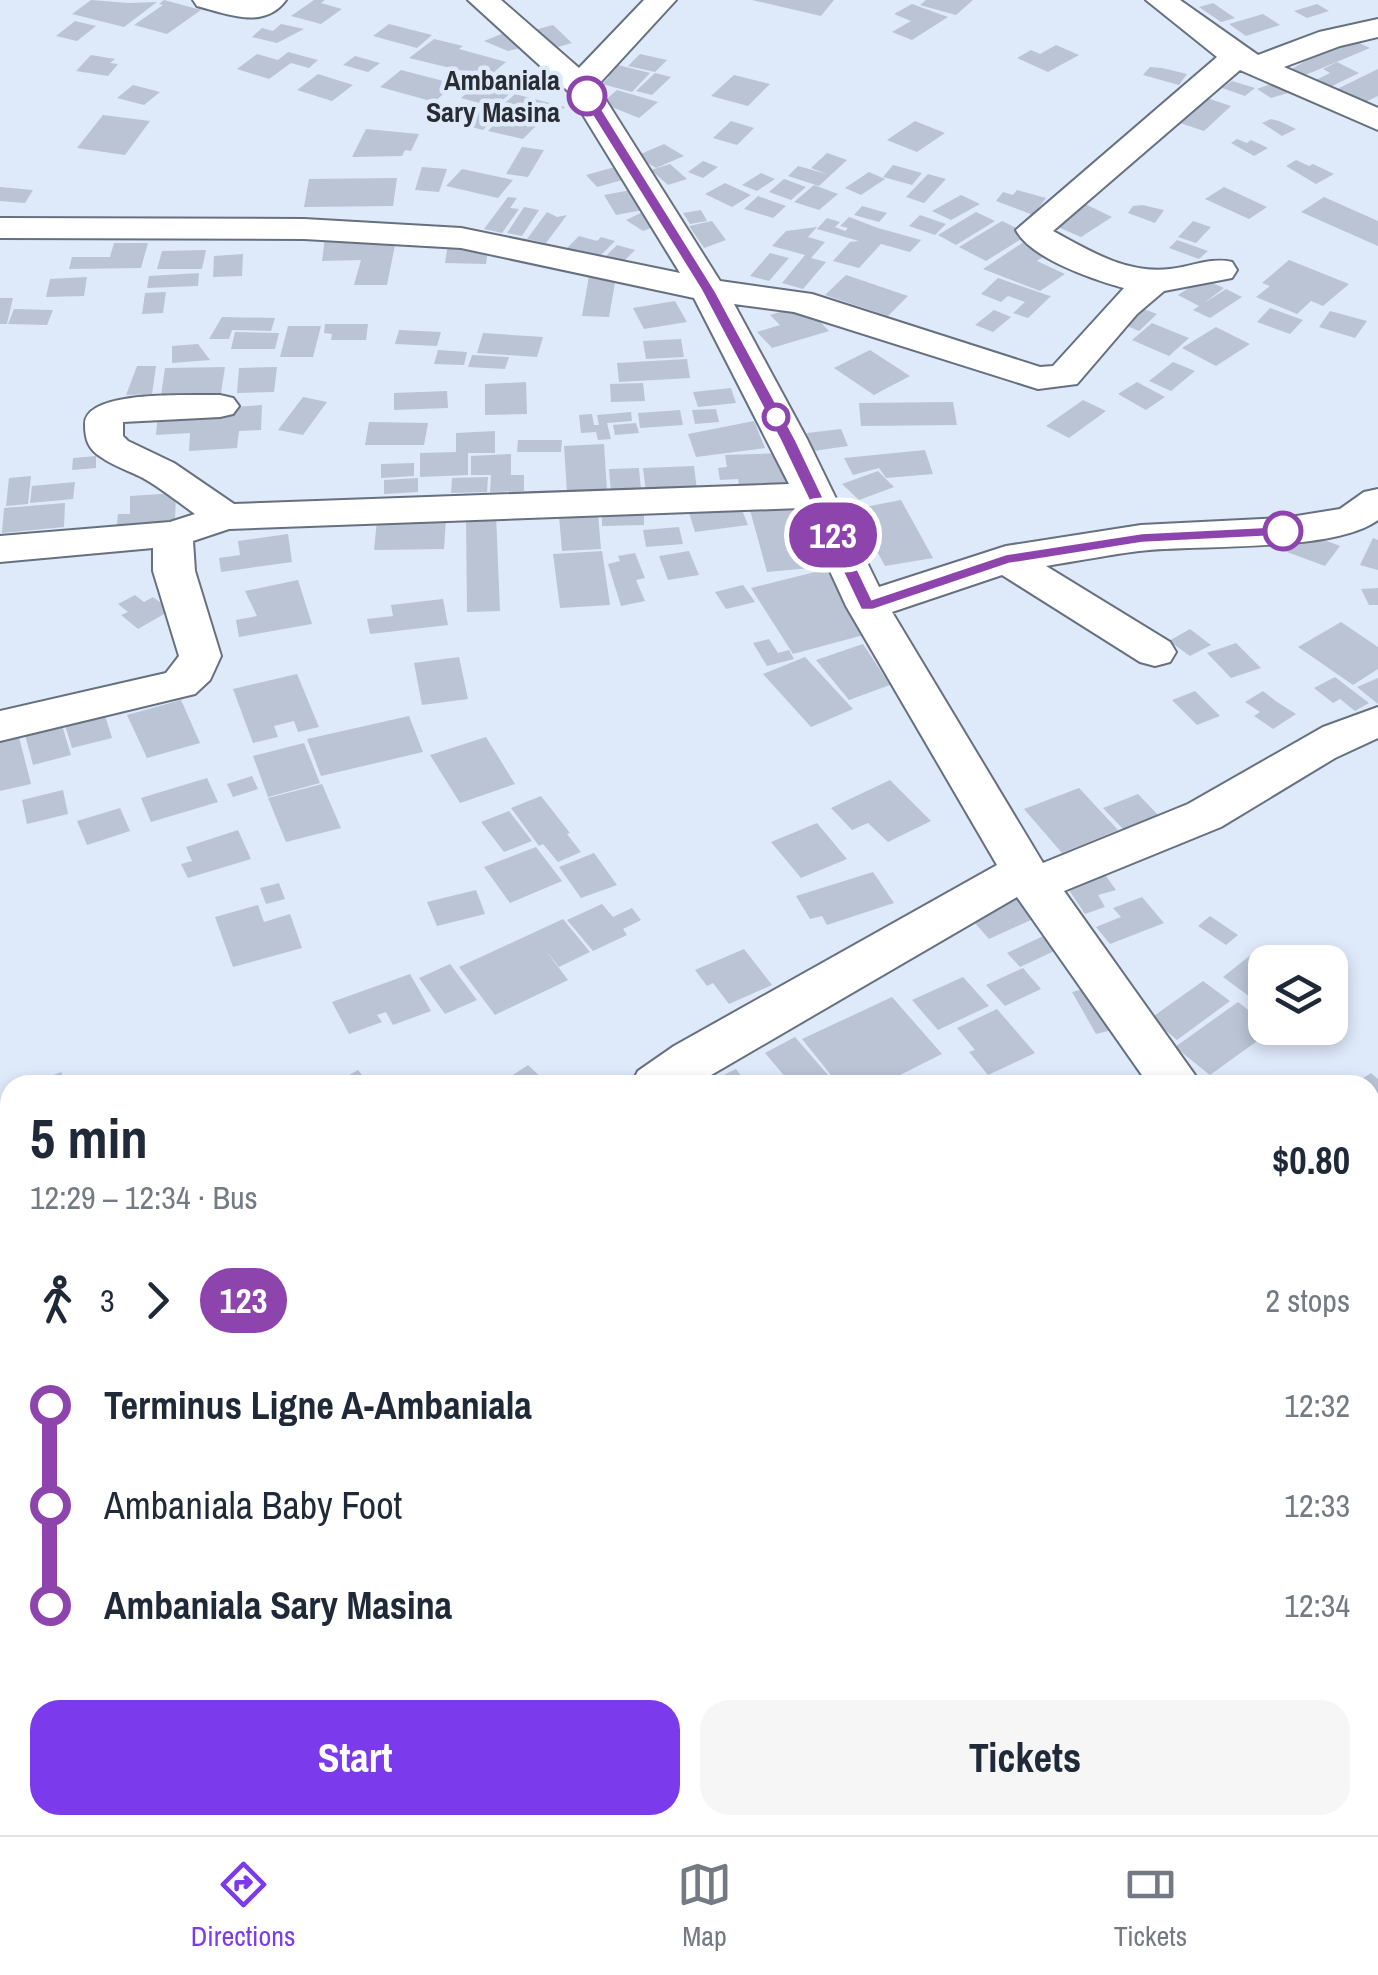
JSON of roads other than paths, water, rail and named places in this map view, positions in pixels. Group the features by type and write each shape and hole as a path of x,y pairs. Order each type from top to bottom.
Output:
{"street":[{"path":"208,0 258,10 271,0"},
{"path":"483,0 580,85 708,290 867,606 1029,878 1170,1075"},
{"path":"580,85 661,0"},
{"path":"1161,0 1246,62 1378,120"},
{"path":"1219,270 1178,282 1152,284 1106,272 1036,236 1034,227 1246,62 1378,28"},
{"path":"0,228 304,229 460,238 708,290 799,302 1024,375 1052,378 1064,376 1076,365 1124,306 1152,284"},
{"path":"220,406 123,410 104,416 102,423 104,438 114,450 160,471 226,518"},
{"path":"0,549 173,534 226,518 813,496"},
{"path":"867,606 1006,559 1142,538 1284,531 1369,518"},
{"path":"0,726 180,684 195,670 200,656 174,571 173,534"},
{"path":"1006,559 1155,652"},
{"path":"670,1075 1029,878 1095,863 1228,803 1354,728 1378,722"}],"place":[{"name":"Ambaniala Sary Masina","path":"587,96"}]}
